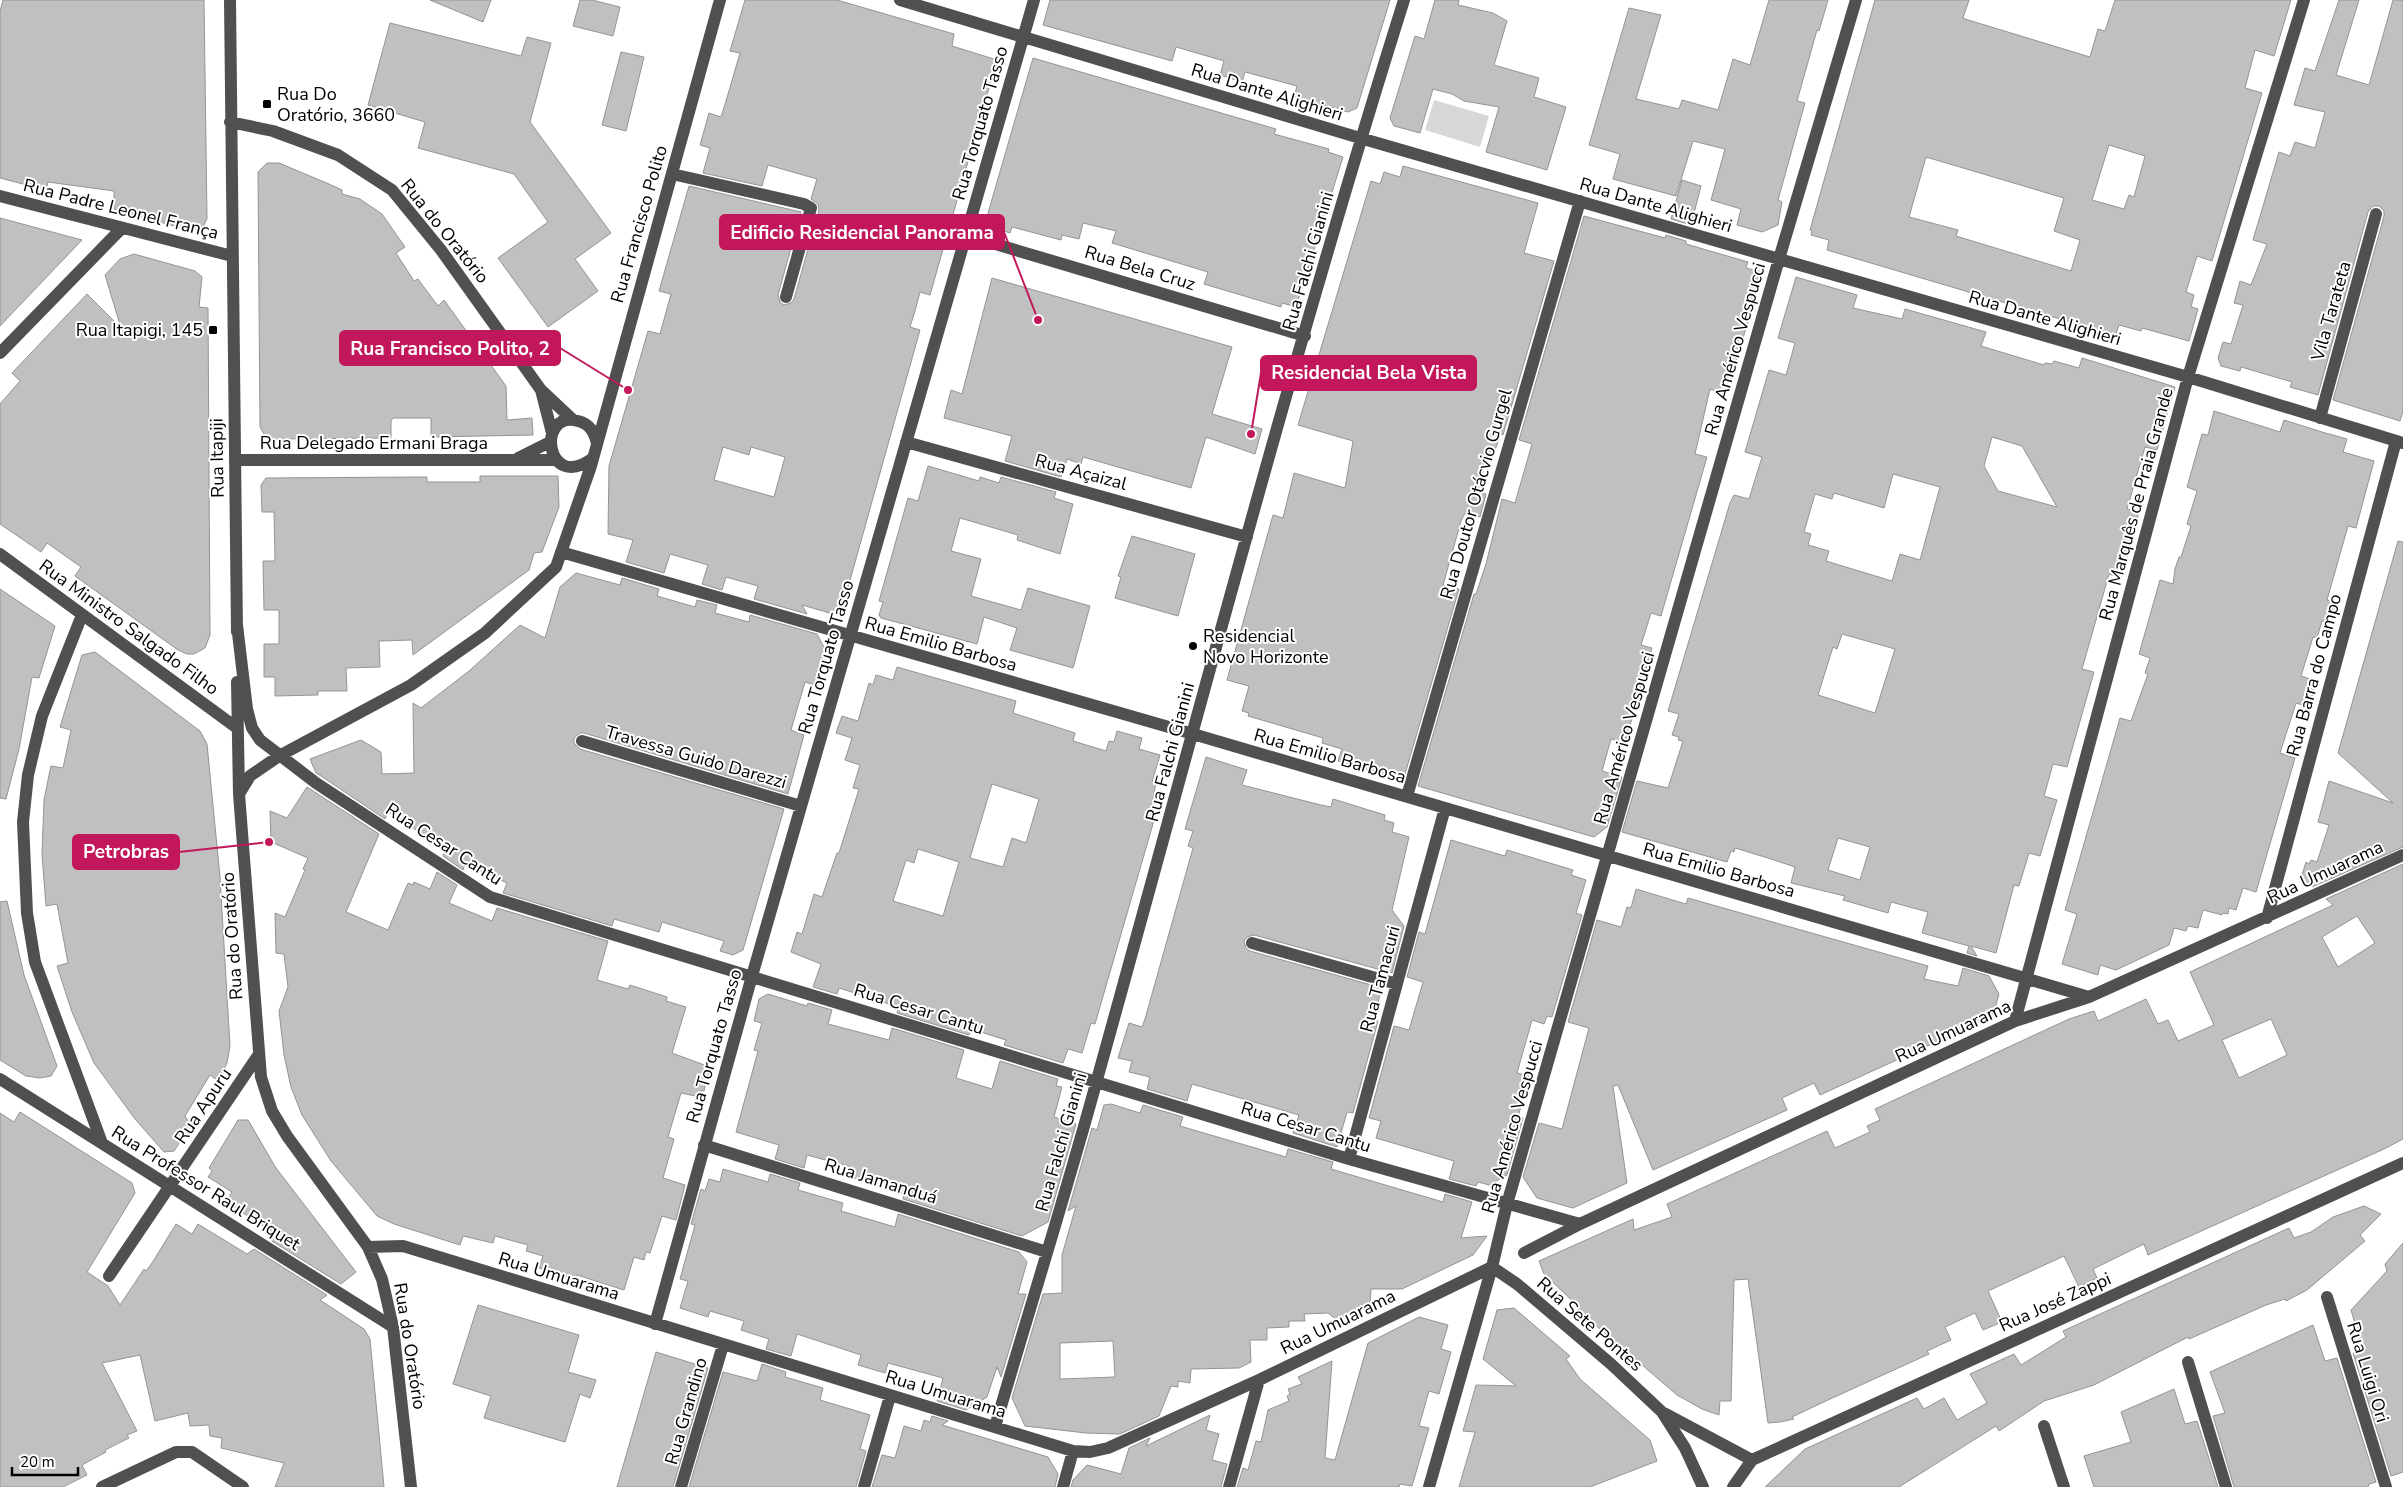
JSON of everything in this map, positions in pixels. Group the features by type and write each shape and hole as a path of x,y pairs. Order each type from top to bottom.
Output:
{"street":[{"path":"230,0 230,122"},
{"name":"Rua Francisco Polito","path":"593,458 720,0"},
{"name":"Rua Dante Alighieri","path":"900,0 1360,138 2188,377 2399,442"},
{"name":"Rua Torquato Tasso","path":"655,1324 752,976 1034,0"},
{"name":"Rua Falchi Gianini","path":"995,1427 1097,1081 1247,537 1360,138 1404,0"},
{"name":"Rua Américo Vespucci","path":"1429,1487 1492,1267 1507,1204 1609,856 1779,259 1856,0"},
{"name":"Rua Marquês de Praia Grande","path":"2015,1021 2188,377 2304,0"},
{"name":"Rua Itapiji","path":"230,122 239,794"},
{"name":"Rua do Oratório","path":"230,122 273,131 338,154 392,190 441,250 541,390 573,420"},
{"path":"672,174 804,204 811,208 786,296"},
{"name":"Rua Padre Leonel França","path":"0,196 121,229 232,256"},
{"name":"Rua Doutor Otácvio Gurgel","path":"1407,796 1580,201"},
{"name":"Vila Tarateta","path":"2320,418 2376,214"},
{"path":"0,353 121,229"},
{"name":"Rua Bela Cruz","path":"965,235 1305,336"},
{"name":"Rua do Oratório","path":"541,390 551,438"},
{"path":"593,458 575,467 565,466 551,452 551,438 561,423 573,420 585,423 594,432 597,443"},
{"name":"Rua Delegado Ermani Braga","path":"513,460 551,438"},
{"name":"Rua Açaizal","path":"906,442 1247,537"},
{"name":"Rua Barra do Campo","path":"2267,918 2399,442"},
{"path":"239,794 250,776 279,756 411,686 485,633 556,566 593,458"},
{"name":"Rua Delegado Ermani Braga","path":"234,460 557,460"},
{"name":"Rua Emilio Barbosa","path":"561,552 1407,796 2089,997"},
{"name":"Rua Ministro Salgado Filho","path":"0,554 237,728"},
{"path":"82,615 42,716 28,775 23,822 27,913 35,962 102,1143"},
{"name":"Rua Cesar Cantu","path":"237,625 247,709 252,728 260,740 279,756 490,897 1349,1159 1580,1224"},
{"name":"Travessa Guido Darezzi","path":"582,741 801,806"},
{"name":"Rua do Oratório","path":"239,794 261,1077 272,1111 287,1136 368,1247 382,1279 393,1327 411,1487"},
{"name":"Rua Tamacuri","path":"1349,1159 1445,808"},
{"name":"Rua Umuarama","path":"1524,1253 1580,1224 2015,1021 2089,997 2403,855"},
{"path":"1252,943 1397,984"},
{"name":"Rua Apuru","path":"109,1276 258,1054"},
{"name":"Rua Professor Raul Briquet","path":"0,1079 393,1327"},
{"name":"Rua Jamanduá","path":"704,1144 1047,1252"},
{"name":"Rua José Zappi","path":"1752,1460 2403,1163"},
{"name":"Rua Umuarama","path":"368,1247 403,1246 1073,1451 1090,1452 1108,1448 1259,1380 1492,1267"},
{"name":"Rua Sete Pontes","path":"1492,1267 1517,1284 1611,1364 1662,1412 1685,1448 1703,1487"},
{"name":"Rua Luigi Ori","path":"2327,1297 2386,1487"},
{"name":"Rua Grandino","path":"681,1487 723,1345"},
{"path":"2188,1362 2226,1487"},
{"path":"1229,1487 1259,1380"},
{"path":"864,1487 890,1396"},
{"name":"Rua Sete Pontes","path":"1662,1412 1752,1460"},
{"path":"2044,1426 2064,1487"},
{"path":"1063,1487 1073,1451"},
{"path":"102,1487 176,1452 192,1452 243,1487"},
{"path":"1733,1487 1752,1460"}],"shaded area":[{"path":"1434,100 1489,116 1480,147 1425,130"}],"building":[{"path":"3,0 204,0 207,219 203,227 192,231 114,209 114,191 48,182 46,190 0,178 0,11"},
{"path":"430,0 491,0 483,22"},
{"path":"580,0 592,0 620,7 613,36 573,26"},
{"path":"745,0 837,0 954,34 952,46 997,60 930,295 920,292 910,327 920,330 840,616 802,605 807,614 754,599 758,586 726,577 722,590 702,584 708,565 670,554 664,573 626,562 633,540 608,534 609,466 648,331 660,334 671,294 659,291 689,186 801,212 778,295 780,302 784,305 791,303 794,299 819,210 818,204 811,199 817,179 768,165 762,186 703,173 710,148 700,145 709,113 721,117 740,53 730,51","holes":["723,447 749,455 751,447 785,457 774,497 714,480"]},
{"path":"1050,0 1390,0 1357,108 1348,112 1294,97 1297,86 1245,72 1242,82 1220,75 1224,61 1176,47 1172,61 1043,25"},
{"path":"1435,0 1459,0 1458,5 1493,13 1507,21 1494,65 1539,78 1534,97 1566,107 1547,170 1486,152 1499,107 1464,101 1452,94 1433,89 1420,133 1394,126 1390,118 1415,36 1424,39"},
{"path":"1769,0 1828,0 1819,31 1817,30 1797,101 1805,103 1778,200 1782,202 1778,225 1762,232 1737,225 1741,209 1711,200 1725,149 1693,141 1676,196 1613,179 1620,154 1589,145 1629,8 1661,15 1636,99 1679,109 1682,100 1718,110 1733,59 1750,65"},
{"path":"1875,0 1969,0 1963,18 1965,19 2090,57 2098,29 2105,31 2115,0 2291,0 2274,56 2255,50 2245,88 2262,93 2212,261 2197,256 2186,292 2194,295 2191,307 2198,309 2189,341 2142,328 2141,331 2119,325 2115,337 1827,250 1829,240 1811,235 1812,231 1810,230","holes":["2109,145 2145,156 2134,197 2129,195 2124,209 2092,200","1926,157 2064,198 2054,231 2080,240 2071,271 1956,236 1958,230 1909,217"]},
{"path":"2339,0 2359,0 2336,75 2369,85 2393,0 2403,0 2403,411 2400,421 2333,400 2384,216 2384,211 2379,206 2373,206 2368,212 2318,395 2290,387 2292,382 2241,367 2240,371 2221,366 2218,358 2223,342 2231,344 2243,305 2234,303 2240,281 2251,285 2267,244 2253,240 2279,152 2290,156 2295,142 2315,148 2325,112 2294,105 2305,68 2315,71"},
{"path":"390,23 521,56 527,37 551,43 530,122 611,233 575,259 598,291 548,327 498,258 548,222 514,174 418,148 425,122 368,105"},
{"path":"621,52 644,57 626,131 602,125"},
{"path":"1033,58 1276,129 1274,134 1329,149 1328,152 1343,157 1296,307 1282,303 1281,307 1204,284 1208,272 1112,243 1116,231 1083,223 1079,239 1062,235 1061,240 1012,227 1010,233 995,228 986,220"},
{"path":"267,163 279,163 329,184 342,190 342,194 360,199 382,214 405,247 396,253 414,281 418,279 438,306 444,300 506,386 507,420 532,418 533,435 431,437 431,418 393,418 391,421 391,438 274,439 265,436 260,427 258,172"},
{"path":"1403,166 1538,203 1524,253 1554,261 1503,435 1501,434 1493,455 1488,454 1479,487 1484,489 1483,493 1486,494 1480,517 1465,513 1461,521 1443,585 1459,589 1403,781 1338,761 1342,749 1322,743 1323,738 1248,716 1249,713 1242,711 1249,686 1227,680 1273,515 1283,518 1294,473 1345,488 1353,441 1298,425 1371,181 1380,184 1384,172 1400,177"},
{"path":"1682,180 1701,186 1691,225 1671,219"},
{"path":"1584,216 1665,238 1666,235 1686,241 1686,244 1748,262 1746,268 1763,272 1726,394 1710,389 1695,454 1707,457 1661,616 1651,613 1641,645 1652,648 1625,743 1611,739 1602,771 1622,777 1607,827 1594,837 1418,786 1474,594 1476,594 1486,564 1502,499 1515,503 1532,444 1519,440"},
{"path":"0,218 82,240 0,326"},
{"path":"134,254 195,271 202,277 199,307 208,308 210,635 205,648 194,654 187,654 178,650 75,576 81,567 47,543 41,552 0,524 0,404 20,381 12,373 87,294 121,328 105,275 120,259"},
{"path":"1796,277 1857,295 1853,308 1902,319 1905,309 1986,332 1981,346 2044,365 2045,363 2052,364 2054,361 2079,368 2082,358 2175,387 2157,450 2145,447 2127,509 2139,512 2121,578 2109,574 2082,669 2094,672 2067,767 2053,764 2044,796 2057,800 2040,856 2029,853 2019,886 2014,885 1996,953 1971,946 1977,956 1967,953 1969,946 1922,933 1928,912 1891,902 1888,913 1843,900 1845,896 1791,883 1795,867 1768,858 1735,848 1734,852 1731,851 1727,862 1622,832 1637,781 1668,788 1683,741 1678,740 1679,737 1672,735 1679,714 1668,711 1730,503 1734,495 1749,499 1762,457 1745,452 1769,370 1786,375 1795,343 1778,338","holes":["1992,437 2022,446 2057,507 1998,491 1984,466","1893,474 1940,487 1920,560 1900,554 1892,581 1826,561 1829,551 1808,545 1811,534 1804,532 1815,494 1832,499 1834,493 1884,508","1842,634 1895,649 1875,713 1818,695 1833,647 1837,649","1838,838 1870,847 1860,880 1828,870"]},
{"path":"992,278 1232,347 1212,414 1262,429 1255,454 1206,437 1191,488 1083,457 1081,464 1067,459 1061,477 1005,461 1012,436 944,418 951,390 962,394"},
{"path":"2214,411 2280,432 2284,420 2347,439 2343,452 2374,461 2356,528 2348,526 2327,600 2338,603 2332,624 2322,621 2317,638 2313,637 2301,676 2316,681 2309,707 2296,703 2280,753 2295,758 2256,892 2243,888 2236,910 2229,908 2228,914 2223,913 2222,915 2203,910 2198,928 2188,926 2186,931 2174,928 2169,945 2116,970 2100,965 2098,975 2062,964 2077,914 2065,910 2120,718 2131,721 2148,674 2145,673 2150,658 2139,654 2160,580 2173,584 2175,569 2191,526 2187,524 2197,491 2187,487 2202,434 2208,435"},
{"path":"928,466 979,481 980,477 999,483 1001,477 1056,492 1054,498 1073,504 1060,554 1017,540 1018,535 960,518 951,551 981,559 971,596 1021,610 1028,588 1090,606 1073,668 1010,650 1017,628 984,617 977,644 881,618 879,615 883,602 879,601 908,498 918,501"},
{"path":"480,476 558,476 559,507 542,552 534,553 529,570 413,655 412,640 379,641 380,667 346,668 347,691 318,691 318,695 275,696 275,677 264,677 264,644 279,644 279,610 264,610 263,561 275,561 274,512 262,512 261,485 266,478 427,477 427,482 480,482"},
{"path":"1132,536 1195,554 1178,616 1115,598 1121,577 1118,576"},
{"path":"2398,541 2403,542 2403,847 2312,887 2301,878 2306,862 2309,864 2311,860 2317,862 2329,825 2318,822 2329,781 2393,803 2338,753"},
{"path":"576,573 620,585 622,578 659,589 657,596 695,607 697,600 717,605 715,613 749,622 750,615 817,634 827,653 818,686 805,682 791,730 804,735 788,794 584,733 580,733 574,738 574,743 580,749 784,809 743,950 733,955 720,951 724,941 662,922 659,932 614,919 612,926 503,893 507,883 465,864 463,870 443,856 446,849 388,812 385,819 316,773 310,759 361,740 381,752 382,774 414,773 413,703 421,708 469,671 520,625 545,638 560,587"},
{"path":"0,589 55,626 39,678 32,677 19,749 6,799 0,798"},
{"path":"95,652 200,731 207,744 220,877 230,1046 227,1063 218,1081 210,1075 185,1116 191,1125 174,1151 164,1152 135,1119 94,1063 72,1012 57,966 68,963 57,904 46,906 42,854 44,800 51,766 63,768 71,730 60,727 82,655"},
{"path":"897,667 1016,701 1013,713 1075,733 1073,741 1106,751 1109,741 1114,742 1117,731 1142,738 1139,749 1160,755 1152,782 1156,783 1151,808 1157,810 1095,1024 1091,1023 1082,1053 1068,1049 1063,1063 1004,1045 1006,1040 971,1029 969,1035 897,1013 899,1007 839,988 837,994 813,987 821,964 791,952 797,932 802,934 814,894 822,897 837,853 839,853 859,789 853,788 860,765 845,760 852,738 836,733 842,716 858,721 869,683 873,685 876,675 893,680","holes":["992,784 1039,799 1026,843 1012,838 1003,867 970,858","918,849 959,862 943,916 893,901 906,860 914,863"]},
{"path":"1206,757 1247,770 1242,785 1331,807 1333,799 1385,815 1384,820 1394,823 1392,832 1409,837 1392,910 1404,926 1392,973 1254,935 1247,937 1244,941 1246,948 1250,951 1382,988 1373,1020 1378,1021 1353,1113 1347,1112 1337,1147 1293,1133 1299,1115 1192,1084 1187,1101 1147,1089 1150,1077 1129,1072 1132,1061 1118,1058 1129,1023 1142,1027 1145,1019 1193,848 1188,846 1193,831 1185,829"},
{"path":"307,787 379,834 346,912 388,930 408,883 413,885 414,882 430,889 437,872 457,885 449,903 492,921 497,908 608,941 597,980 628,989 630,985 667,997 666,1001 686,1007 672,1053 710,1067 704,1091 702,1090 700,1097 681,1093 668,1137 674,1139 663,1178 685,1185 676,1220 662,1216 650,1253 646,1252 644,1260 634,1257 624,1290 577,1275 575,1280 539,1268 543,1256 526,1251 528,1245 495,1236 493,1243 463,1236 460,1245 394,1224 377,1216 331,1161 302,1115 291,1087 284,1055 279,1011 288,987 284,954 276,953 275,913 285,917 305,870 303,869 308,858 271,842 270,811 287,818"},
{"path":"1451,840 1505,856 1507,850 1573,870 1571,875 1586,880 1576,913 1582,915 1552,1017 1547,1016 1544,1024 1532,1020 1517,1073 1529,1076 1518,1117 1523,1118 1507,1175 1489,1185 1478,1182 1476,1186 1449,1179 1454,1161 1376,1138 1381,1121 1369,1118 1394,1026 1409,1030 1423,982 1407,977 1419,932 1425,934"},
{"path":"2403,864 2403,1139 2384,1149 2148,1255 2144,1244 2093,1269 2097,1278 2079,1287 2064,1256 1988,1291 2002,1322 1983,1330 1975,1313 1945,1327 1951,1340 1927,1351 1929,1354 1792,1417 1794,1419 1780,1422 1768,1423 1748,1279 1734,1280 1731,1401 1720,1401 1719,1415 1702,1409 1677,1395 1578,1310 1580,1308 1544,1274 1539,1261 1633,1219 1634,1230 1672,1217 1667,1204 1827,1131 1835,1148 1870,1132 1867,1126 1880,1120 1875,1109 2069,1019 2094,1011 2098,1021 2146,999 2158,1024 2168,1020 2178,1041 2214,1025 2190,972 2333,905 2326,899","holes":["2357,916 2375,943 2338,967 2322,937","2271,1019 2287,1055 2239,1078 2222,1040"]},
{"path":"1636,889 1686,904 1688,898 1928,966 1924,979 1958,986 1963,968 1989,976 1999,994 1993,1016 1820,1095 1814,1083 1782,1098 1787,1110 1653,1170 1618,1085 1613,1086 1627,1183 1573,1208 1537,1198 1523,1177 1539,1123 1562,1129 1589,1028 1568,1022 1597,920 1621,927 1627,907 1631,908"},
{"path":"7,901 24,975 57,1066 51,1076 40,1078 26,1076 0,1060 0,902"},
{"path":"768,994 807,1006 808,1003 832,1010 828,1024 889,1040 892,1028 964,1050 956,1078 992,1089 1000,1061 1058,1079 1056,1086 1062,1087 1054,1117 1076,1124 1048,1222 1022,1236 903,1199 904,1194 848,1176 851,1167 807,1155 804,1168 775,1159 779,1145 736,1132 758,1051 754,1050 762,1023 754,1021 759,999"},
{"path":"1111,1104 1140,1113 1143,1105 1183,1117 1180,1126 1286,1157 1288,1149 1333,1162 1331,1169 1443,1202 1445,1194 1472,1202 1461,1238 1487,1236 1473,1255 1402,1289 1371,1289 1370,1304 1337,1320 1328,1313 1304,1314 1305,1321 1289,1321 1289,1327 1267,1328 1267,1340 1250,1340 1251,1362 1239,1368 1191,1369 1190,1383 1178,1381 1178,1387 1171,1386 1159,1416 1120,1434 1086,1433 1025,1426 1012,1398 1043,1294 1062,1293 1062,1255 1076,1206 1068,1211 1092,1128 1097,1130 1104,1105","holes":["1113,1341 1115,1377 1060,1379 1060,1343"]},
{"path":"20,1112 132,1183 135,1193 87,1272 108,1286 120,1305 144,1269 146,1271 152,1263 176,1224 192,1234 198,1224 247,1254 254,1249 327,1295 320,1300 364,1329 370,1339 384,1487 275,1487 284,1463 221,1448 222,1438 210,1436 209,1425 190,1426 188,1413 155,1421 140,1355 102,1363 137,1431 127,1435 129,1438 105,1450 106,1452 82,1465 87,1475 63,1487 0,1487 0,1113 14,1122"},
{"path":"238,1120 248,1120 276,1168 356,1272 341,1284 267,1238 274,1233 226,1202 232,1192 208,1177 212,1171 209,1168"},
{"path":"723,1169 768,1182 770,1174 800,1183 798,1190 843,1203 841,1211 895,1227 898,1214 1019,1252 1027,1262 1018,1294 1026,1294 1001,1377 997,1367 987,1397 966,1410 937,1401 943,1378 888,1363 885,1373 858,1365 861,1355 797,1334 791,1356 766,1349 769,1339 741,1330 744,1321 710,1311 708,1317 680,1308 688,1281 680,1279 695,1225 691,1224 701,1189 705,1191 709,1179 720,1182"},
{"path":"2364,1206 2381,1214 2360,1235 2365,1241 2307,1290 2286,1301 2285,1299 2266,1305 2189,1339 2188,1337 2094,1385 2044,1401 1999,1431 1996,1426 1899,1487 1765,1487 1805,1449 1917,1398 1924,1409 1944,1398 1957,1420 1987,1403 1970,1374 2014,1354 2021,1365 2066,1337 2063,1331 2289,1228 2294,1238 2311,1232 2333,1217"},
{"path":"2403,1243 2403,1472 2391,1476 2353,1353 2363,1351 2351,1310 2387,1271 2385,1264"},
{"path":"478,1305 579,1335 568,1372 596,1380 590,1398 580,1394 565,1442 484,1418 491,1396 453,1384"},
{"path":"1514,1308 1570,1356 1566,1359 1580,1379 1650,1440 1657,1461 1590,1487 1459,1487 1475,1432 1463,1431 1476,1385 1516,1386 1483,1359 1497,1310"},
{"path":"1419,1317 1448,1325 1441,1349 1451,1352 1439,1394 1429,1391 1419,1426 1429,1428 1412,1486 1400,1484 1399,1487 1237,1487 1243,1468 1248,1470 1256,1441 1261,1442 1268,1410 1289,1401 1287,1396 1290,1394 1288,1389 1302,1384 1298,1377 1332,1361 1325,1458 1335,1460 1368,1343"},
{"path":"2313,1325 2325,1361 2337,1358 2376,1482 2369,1484 2368,1487 2234,1487 2213,1416 2225,1413 2210,1372"},
{"path":"656,1352 708,1368 673,1487 617,1487"},
{"path":"762,1364 786,1372 785,1377 823,1388 820,1400 870,1415 860,1449 866,1451 856,1487 689,1487 723,1372 757,1381"},
{"path":"2174,1389 2185,1424 2197,1421 2218,1487 2094,1487 2084,1456 2131,1442 2121,1412"},
{"path":"1210,1415 1206,1430 1219,1434 1212,1460 1227,1464 1221,1487 1071,1487 1073,1480 1087,1465 1121,1474 1129,1448 1150,1438 1146,1446"},
{"path":"932,1416 948,1421 942,1425 1048,1457 1058,1474 1055,1487 872,1487 882,1455 895,1458 904,1426 921,1431 924,1420 930,1422"}],"place":[{"name":"Rua Do Oratório, 3660","path":"267,104"},
{"name":"Edificio Residencial Panorama","path":"1038,320"},
{"name":"Rua Itapigi, 145","path":"213,330"},
{"name":"Rua Francisco Polito, 2","path":"628,390"},
{"name":"Residencial Bela Vista","path":"1251,434"},
{"name":"Residencial Novo Horizonte","path":"1193,646"},
{"name":"Petrobras","path":"269,842"}]}
